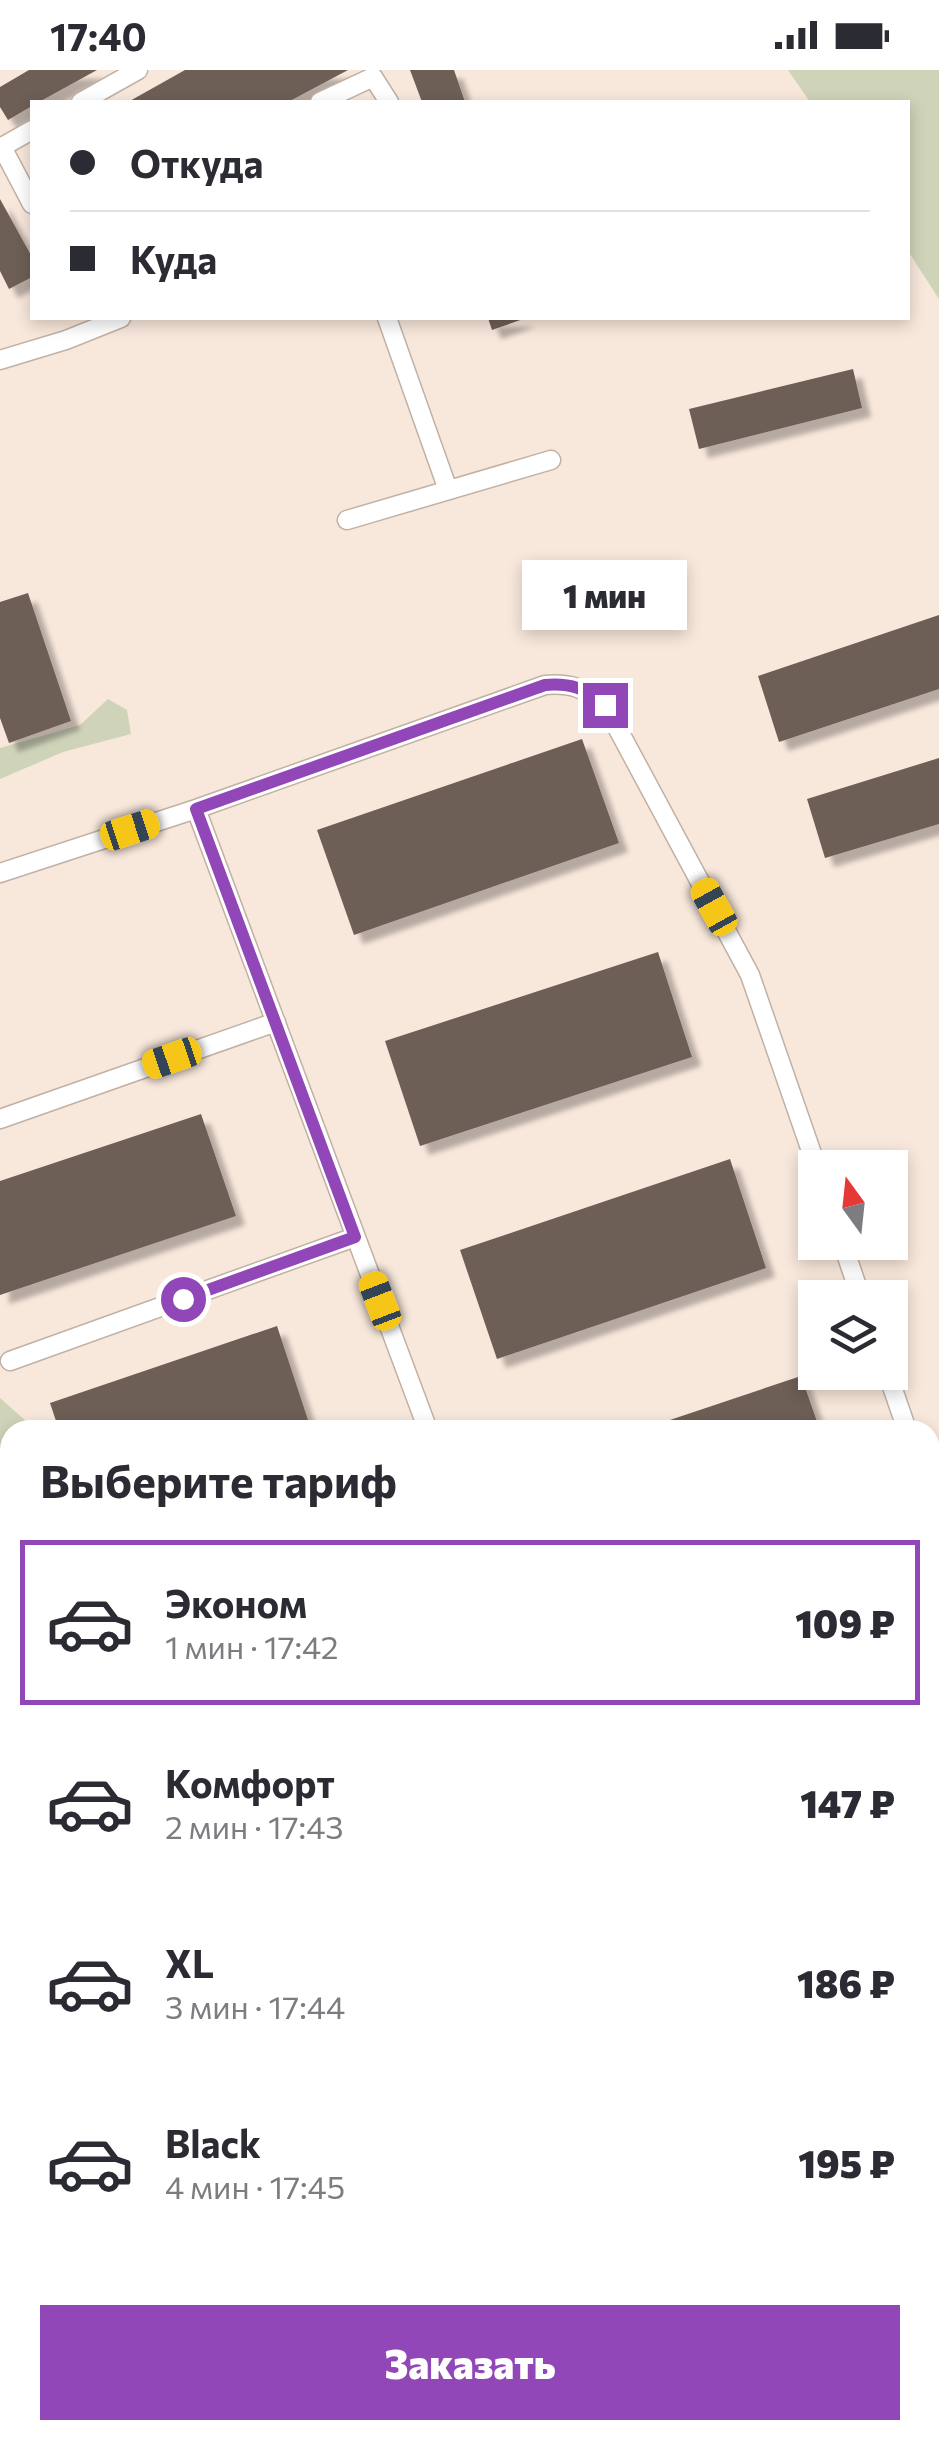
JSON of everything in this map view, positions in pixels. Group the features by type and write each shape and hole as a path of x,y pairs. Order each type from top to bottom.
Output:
{"lane":[{"path":"84,100 138,70"},
{"path":"324,100 373,77 388,100"},
{"path":"30,131 1,148 30,200"},
{"path":"0,360 116,320"},
{"path":"388,320 448,490"},
{"path":"348,520 551,460"},
{"path":"0,872 196,809 545,685 567,683 589,691 605,705 750,975 810,1150"},
{"path":"196,809 424,1420"},
{"path":"0,1118 276,1022"},
{"path":"10,1362 355,1237"},
{"path":"893,1390 904,1420"}],"green space":[{"path":"788,70 939,70 939,299 910,254 910,100 809,100"},
{"path":"108,699 127,710 131,734 63,752 0,779 0,748 80,725"},
{"path":"0,1398 25,1420 0,1420"}],"building":[{"path":"29,70 97,70 43,100 30,100 30,107 8,120 0,107 0,87"},
{"path":"185,70 348,70 292,100 132,100"},
{"path":"410,70 454,70 464,100 421,100"},
{"path":"0,199 30,253 30,278 9,289 0,271"},
{"path":"489,320 520,320 492,330"},
{"path":"853,369 862,408 699,449 689,409"},
{"path":"28,593 71,721 9,743 0,718 0,602"},
{"path":"939,615 939,689 779,742 758,676"},
{"path":"582,739 619,843 354,935 317,830"},
{"path":"939,758 939,824 825,858 807,799"},
{"path":"658,952 692,1057 420,1146 385,1041"},
{"path":"201,1114 236,1216 0,1295 0,1181"},
{"path":"730,1159 766,1268 497,1359 460,1250"},
{"path":"277,1326 308,1420 56,1420 50,1403"},
{"path":"798,1377 798,1390 806,1390 816,1420 670,1420"}],"route":[{"path":"183,1299 355,1237 196,809 545,685 567,683 589,691 605,705"}]}
